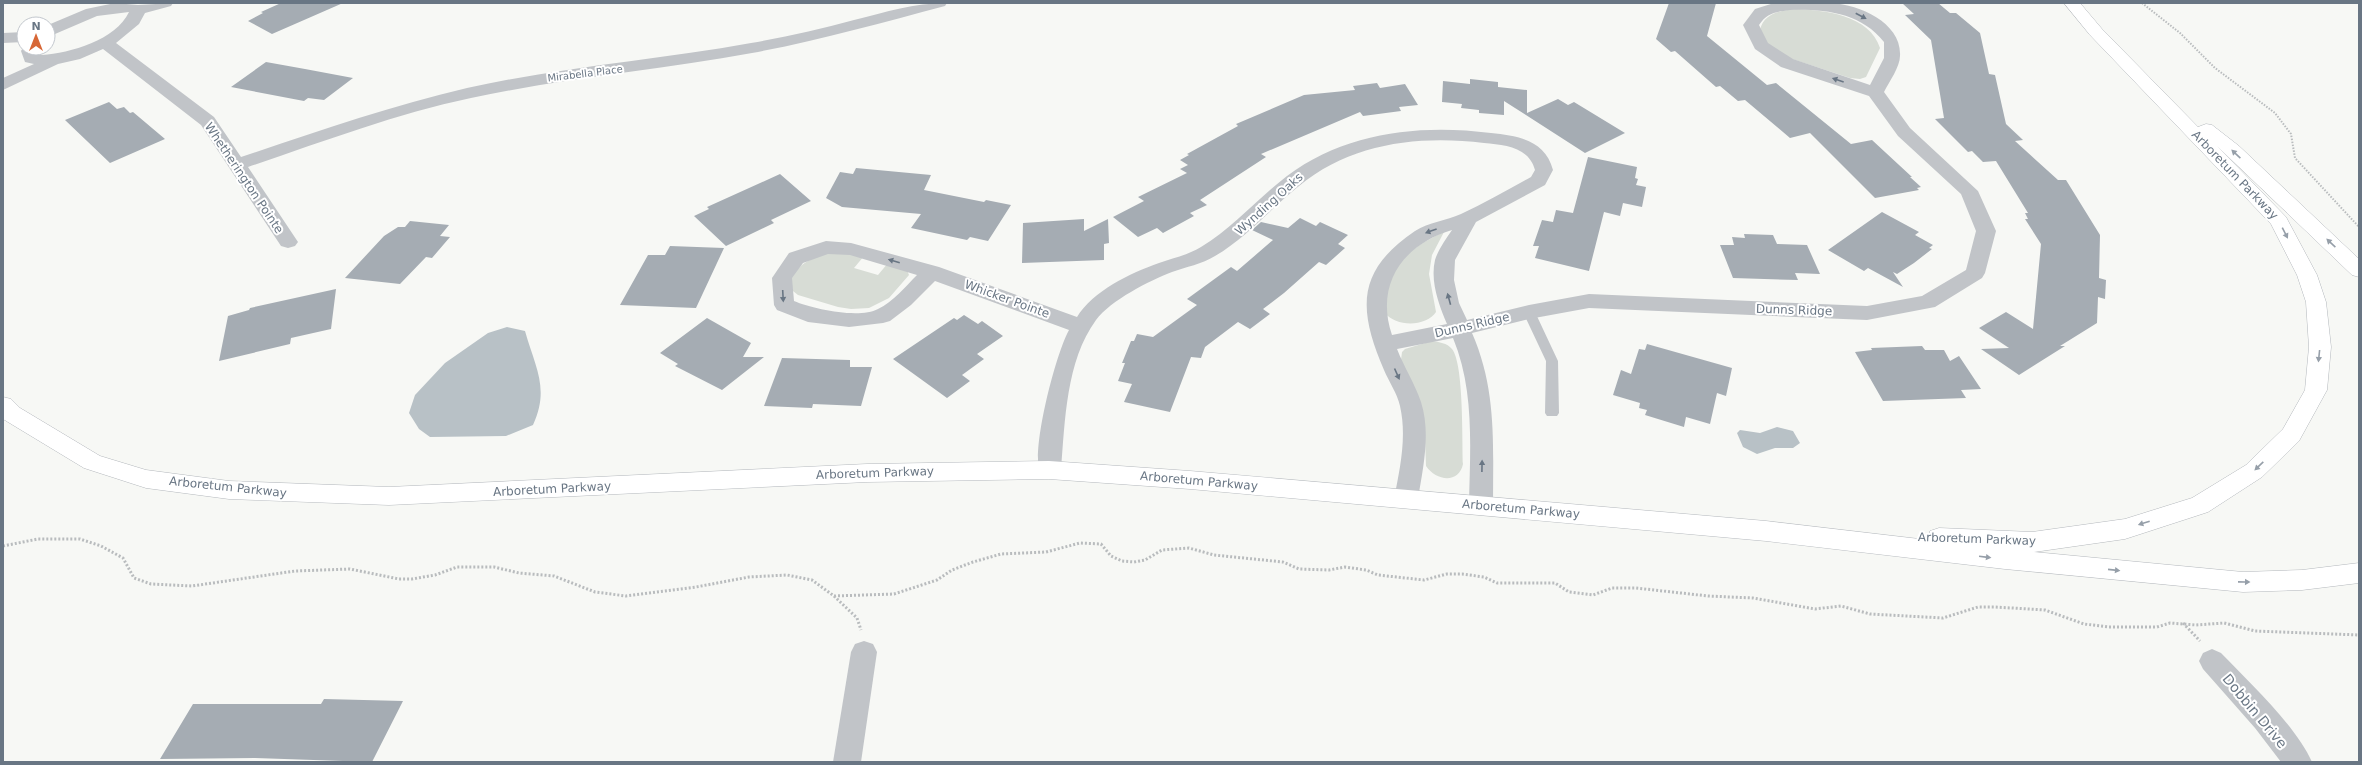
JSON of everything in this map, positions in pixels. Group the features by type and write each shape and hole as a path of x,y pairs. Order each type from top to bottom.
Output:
{"street":[{"path":"56,28 91,12 114,5 138,10 165,3"},
{"name":"Mirabella Place","path":"237,165 323,134 391,113 468,94 533,80 643,66 752,48 819,34 939,3"},
{"name":"Arboretum Parkway","path":"1766,531 2032,542 2125,529 2200,505 2254,471 2291,435 2316,390 2320,347 2316,302 2307,275 2279,221 2096,32 2072,3"},
{"path":"1786,4 1819,4 1856,13 1878,26 1892,42 1892,58 1875,92 1787,62 1761,46 1751,25 1761,11 1786,4"},
{"path":"3,85 52,61 80,53 104,42 134,21 138,10"},
{"name":"Arboretum Parkway","path":"2096,32 2191,117 2233,150 2359,270"},
{"path":"3,38 16,37"},
{"name":"Whetherington Pointe","path":"104,42 208,121 288,242"},
{"path":"3,71 25,56"},
{"path":"34,56 38,61 52,61"},
{"name":"Dunns Ridge","path":"1384,344 1529,312 1589,301 1867,313 1928,302 1975,273 1986,231 1969,191 1904,132 1875,92"},
{"name":"Wynding Oaks","path":"1049,470 1062,372 1072,343 1090,313 1124,288 1162,268 1205,254 1236,234 1276,195 1306,171 1328,157 1352,149 1418,135 1463,135 1509,141 1525,147 1540,158 1544,170 1538,181 1468,218 1424,234 1402,250 1387,265 1377,284 1375,303 1384,344 1411,405 1416,435 1406,499"},
{"path":"1468,218 1445,260 1444,280 1449,303 1471,355 1482,412 1481,505"},
{"name":"Whicker Pointe","path":"932,272 904,300 883,316 843,319 808,315 784,305 782,278 796,258 826,247 851,249 932,272 1082,327"},
{"name":"Arboretum Parkway","path":"3,405 12,414 92,462 146,479 229,490 389,496 867,473 1049,470 1481,505 1766,531 2005,559 2243,582 2302,580 2359,572"},
{"path":"847,762 864,652"},
{"name":"Dobbin Drive","path":"2212,661 2265,719 2298,762"}],"lane":[{"path":"1529,312 1552,361 1552,413"}],"path":[{"path":"2142,3 2169,24 2220,72 2247,89 2270,108 2289,130 2292,137 2292,148 2295,158 2359,227"},
{"path":"3,546 38,539 80,540 101,546 123,558 134,578 151,584 166,586 192,586 295,571 350,569 412,579 435,576 457,567 480,566 554,576 566,579 584,589 610,595 626,596 696,588 749,577 787,575 812,580 834,596 857,618 864,652"},
{"path":"834,596 853,594 878,596 894,594 937,580 952,570 973,562 1001,554 1046,552 1080,543 1101,544 1111,556 1122,561 1134,562 1145,560 1162,550 1189,548 1214,555 1237,556 1283,562 1299,569 1329,570 1345,567 1366,570 1378,576 1424,580 1447,574 1462,574 1484,577 1497,583 1555,583 1569,592 1593,595 1612,588 1636,588 1708,596 1752,598 1815,609 1841,606 1870,614 1943,618 1978,607 1995,607 2045,610 2084,624 2109,627 2157,627 2170,623 2196,625 2224,623 2268,632 2359,635"}],"shaded area":[{"path":"1795,9 1819,11 1845,16 1867,28 1875,37 1880,48 1866,77 1860,79 1850,78 1786,57 1767,43 1760,30 1765,20 1769,16 1778,12"},
{"path":"1444,232 1432,255 1429,274 1436,312 1431,317 1418,323 1403,323 1390,318 1385,313 1389,279 1392,271 1404,257 1420,245"},
{"path":"831,252 864,256 854,268 878,275 888,263 907,270 909,275 889,298 869,308 851,309 838,307 798,295 793,291 790,279 799,268 808,261"},
{"path":"507,327 525,331 539,378 541,388 540,400 538,412 533,425 506,436 430,437 419,429 409,413 415,395 445,363 488,333"},
{"path":"1432,341 1445,344 1452,349 1456,357 1459,370 1463,464 1457,475 1447,478 1435,475 1426,466 1425,439 1401,360 1402,352 1405,349"},
{"path":"1777,427 1793,431 1800,443 1793,448 1775,448 1757,454 1743,447 1737,433 1740,430 1760,433"}],"building":[{"path":"281,3 343,3 272,34 248,21 263,13 261,12"},
{"path":"1669,3 1716,3 1707,36 1767,85 1776,83 1851,144 1872,140 1912,177 1910,177 1921,187 1917,188 1919,190 1875,198 1810,133 1790,138 1745,100 1738,101 1720,86 1716,87 1675,51 1671,52 1656,39"},
{"path":"1902,3 1938,3 1950,13 1956,13 1980,33 1989,74 1995,75 2006,124 2023,140 2015,141 2058,180 2066,180 2100,235 2099,278 2106,280 2105,299 2098,297 2097,323 2060,346 2065,346 2019,375 1981,349 2009,348 1979,328 2006,312 2033,329 2041,244 2025,219 2028,219 2025,213 2028,213 1996,161 1983,162 1972,151 1968,152 1935,119 1944,118 1931,40 1905,15 1914,14"},
{"path":"266,62 353,78 324,100 308,98 304,101 231,87"},
{"path":"1470,79 1498,82 1498,87 1527,90 1527,113 1558,99 1568,105 1574,102 1625,133 1585,153 1504,101 1504,115 1479,113 1479,110 1461,108 1462,104 1442,102 1443,81 1470,84"},
{"path":"1377,83 1380,88 1405,84 1418,105 1399,107 1401,111 1363,116 1360,112 1261,154 1266,157 1200,200 1207,205 1190,213 1194,216 1163,233 1157,228 1138,237 1113,217 1144,201 1138,197 1187,173 1180,169 1188,165 1180,160 1189,155 1187,154 1238,126 1236,124 1304,95 1355,90 1353,86"},
{"path":"109,102 117,109 124,107 130,113 133,112 165,139 110,163 65,120"},
{"path":"1588,157 1637,167 1635,178 1638,179 1636,185 1646,187 1642,207 1623,203 1620,216 1604,212 1589,271 1535,258 1539,246 1533,246 1542,220 1553,222 1556,210 1573,213"},
{"path":"856,168 931,175 924,190 984,202 986,200 1011,205 988,241 970,237 967,240 911,228 921,214 842,207 826,198 840,172 853,174"},
{"path":"780,174 811,201 771,220 774,223 726,246 694,216 709,209 707,207"},
{"path":"1882,212 1919,232 1915,235 1933,245 1929,248 1932,249 1914,263 1897,274 1893,272 1903,287 1868,268 1864,271 1828,250"},
{"path":"1300,218 1316,226 1320,222 1348,235 1338,244 1345,248 1326,265 1319,262 1284,293 1263,309 1270,314 1250,329 1238,322 1205,347 1201,358 1191,357 1170,412 1124,402 1132,384 1118,381 1125,363 1122,363 1131,341 1134,341 1137,334 1153,337 1197,305 1187,299 1231,267 1237,271 1273,240 1252,230 1261,222 1288,228"},
{"path":"1084,219 1084,231 1108,219 1109,243 1104,244 1104,260 1022,263 1023,223"},
{"path":"410,221 449,225 440,236 450,237 432,258 426,257 400,284 345,278 384,236 398,227 405,227"},
{"path":"1744,234 1773,235 1777,244 1807,245 1820,274 1795,273 1798,280 1733,278 1720,245 1734,245 1732,237 1745,238"},
{"path":"670,246 724,248 696,308 620,305 648,255 665,255"},
{"path":"336,289 331,329 291,338 290,344 219,361 228,316 249,310 250,308"},
{"path":"964,315 978,324 982,321 1003,336 977,354 984,359 962,375 970,381 947,398 893,359 954,318 957,320"},
{"path":"707,318 751,343 743,357 764,357 722,390 675,366 678,364 660,353"},
{"path":"1647,344 1732,368 1726,396 1717,393 1710,424 1686,417 1684,427 1645,415 1647,410 1639,408 1640,403 1613,395 1621,370 1631,374 1639,349 1645,350"},
{"path":"1922,346 1925,350 1944,350 1950,361 1959,356 1981,389 1961,390 1966,398 1883,401 1855,352 1872,350 1871,348"},
{"path":"782,358 850,360 850,367 872,367 861,406 813,404 812,408 764,406"},
{"path":"324,699 403,701 372,762 255,758 160,759 193,704 321,704"}]}
